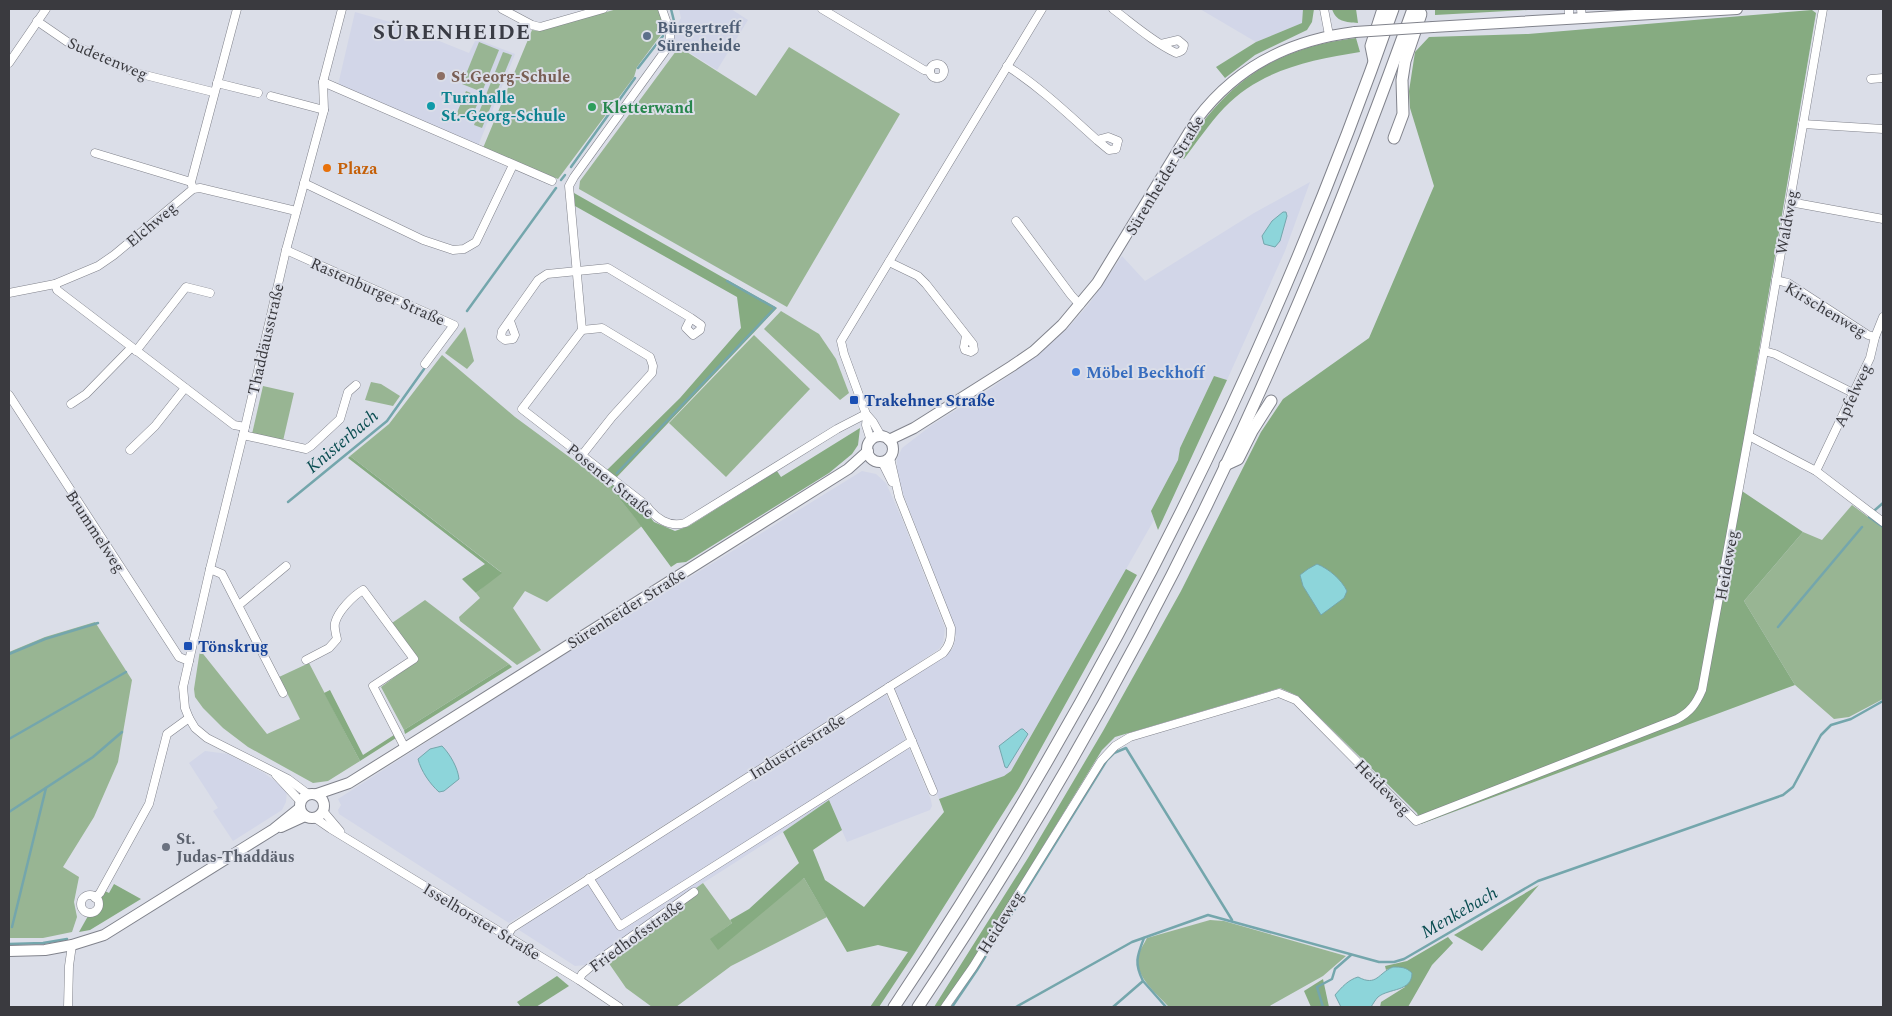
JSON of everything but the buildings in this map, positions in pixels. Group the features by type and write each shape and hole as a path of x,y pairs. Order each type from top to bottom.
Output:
{"highway":[{"path":"1374,61 1371,46 1383,9"},
{"path":"894,1007 995,850 1069,725 1187,500 1227,417 1278,302 1327,185 1393,9"},
{"path":"918,1007 1018,850 1080,744 1142,630 1225,465 1278,350 1329,231 1374,117 1413,9"},
{"path":"1394,138 1403,114 1402,80 1405,61 1421,14 1418,9"},
{"path":"1225,465 1238,459 1256,422 1271,401"}],"main road":[{"name":"Sürenheider Straße","path":"9,951 45,950 72,946 117,928 274,829 306,803 348,782 405,748 881,450 1034,351 1062,325 1097,283 1118,251 1185,136 1204,110 1233,82 1260,62 1289,47 1329,36 1355,32 1433,27 1569,14 1736,9"},
{"name":"Sürenheider Straße","path":"321,811 348,782"},
{"path":"322,799 321,811 306,803 322,799"}],"street":[{"path":"9,63 46,9"},
{"path":"192,185 213,92 237,9"},
{"name":"Thaddäusstraße","path":"306,803 288,779 207,738 196,728 184,708 182,687 286,250 324,110 323,82 342,9"},
{"path":"502,9 532,25 540,27 576,13 603,9"},
{"path":"582,455 612,417 646,382 652,373 653,366 650,357 602,328 582,330 569,186 670,44 670,32 662,9"},
{"path":"822,9 924,70 930,71"},
{"path":"881,450 866,424 866,415 841,341 1042,9"},
{"path":"1114,9 1161,44"},
{"path":"1324,9 1329,36"},
{"name":"Waldweg","path":"1749,436 1823,9"},
{"name":"Sudetenweg","path":"37,21 69,43 137,73 213,92"},
{"path":"1007,66 1042,91 1097,140"},
{"path":"1871,79 1883,78"},
{"path":"217,82 258,93"},
{"path":"323,82 552,181"},
{"path":"272,96 324,110"},
{"path":"1803,124 1883,129"},
{"path":"95,152 200,188 296,211"},
{"path":"304,183 424,240 453,250 464,249 476,242 512,165"},
{"name":"Elchweg","path":"9,293 55,284 98,266 114,255 192,185"},
{"path":"1790,202 1883,219"},
{"path":"1016,221 1070,295 1080,305"},
{"name":"Rastenburger Straße","path":"286,250 454,325 425,364"},
{"path":"889,262 918,276 966,336"},
{"path":"510,321 538,280 547,274 608,268 691,318"},
{"name":"Kirschenweg","path":"1776,280 1788,283 1868,335 1875,337"},
{"path":"55,284 57,290 134,350 244,431 306,449 340,419 348,392 356,385"},
{"path":"71,404 86,394 134,350 186,287 210,293"},
{"name":"Apfelweg","path":"1816,471 1870,358 1875,337 1883,317"},
{"name":"Posener Straße","path":"582,330 522,409 646,505 656,518 676,526 686,523 837,429 866,415"},
{"path":"1764,351 1775,354 1852,393"},
{"path":"130,450 155,426 185,388"},
{"name":"Brummelweg","path":"9,395 179,657 189,661"},
{"path":"1749,436 1816,471 1883,522"},
{"name":"Heideweg","path":"945,1007 973,967 1101,761 1115,746 1130,737 1279,693 1296,700 1416,821 1677,720 1686,714 1696,703 1702,690 1749,436"},
{"name":"Industriestraße","path":"507,936 512,928 943,653 948,647 952,637 951,628 881,450"},
{"path":"238,605 286,566"},
{"path":"210,568 222,574 284,693"},
{"path":"306,660 329,648 337,639 335,623 352,598 364,590 414,659 372,686 405,748"},
{"path":"889,687 933,791"},
{"path":"95,898 100,893 149,804 168,734 189,718"},
{"path":"589,878 620,926 912,741"},
{"name":"Isselhorster Straße","path":"321,811 345,836 579,980 619,1007"},
{"name":"Friedhofsstraße","path":"579,980 582,974 596,962 694,892"},
{"path":"68,1007 69,966 72,946"}],"shaded area":[{"path":"679,9 731,9 748,20 717,70 673,42 673,31 681,18"},
{"path":"1200,9 1303,9 1302,23 1256,42"},
{"name":"St.Georg-Schule","path":"355,12 397,24 469,53 476,39 515,54 478,146 338,85"},
{"path":"1310,182 1285,251 1227,380 1214,376 1180,448 1178,460 1151,511 1154,520 1011,771 1004,776 939,799 893,689 948,654 953,648 956,637 954,626 897,478 897,459 902,448 932,425 990,389 1038,355 1067,329 1089,304 1122,256 1145,281 1254,213"},
{"path":"862,471 876,474 886,483 945,628 943,643 939,649 890,682 509,923 339,814 338,810 341,805 338,799 528,677"},
{"path":"886,694 931,800 932,806 930,810 847,842 829,800 703,883 601,957 586,965 575,966 519,930 533,918"},
{"path":"205,751 228,754 264,773 287,790 286,802 282,810 233,841 213,811 218,808 189,763"}],"green space":[{"path":"617,9 659,9 666,28 637,67 634,77 558,179 483,148 532,30 539,31"},
{"path":"1303,9 1314,9 1312,22 1307,30 1255,55 1225,78 1216,67 1256,42 1302,23"},
{"path":"1332,9 1356,9 1358,23 1339,19"},
{"path":"1435,9 1545,9 1435,15"},
{"path":"1812,10 1816,13 1736,487 1803,532 1744,601 1795,685 1421,824 1417,813 1298,696 1280,688 1115,737 1102,750 971,964 942,1007 934,1007 1028,858 1103,731 1181,591 1261,432 1283,399 1369,338 1434,186 1410,108 1409,91 1415,52 1429,37 1528,34"},
{"path":"1356,38 1360,52 1304,63 1253,84 1224,108 1184,159 1179,156 1214,109 1232,90 1252,74 1275,61 1299,51 1326,43"},
{"path":"479,42 499,50 482,92 462,84"},
{"path":"679,47 756,96 789,47 900,114 787,307 579,189 580,181"},
{"path":"503,52 512,55 482,128 474,125"},
{"path":"466,91 480,97 471,120 456,115"},
{"path":"574,193 777,308 616,478 606,471 680,398 741,328 737,297 575,206"},
{"path":"781,311 819,334 836,359 849,393 840,400 764,329"},
{"path":"465,327 474,361 467,369 445,353"},
{"path":"754,335 810,389 726,477 669,423"},
{"path":"442,355 515,417 610,487 642,526 547,602 525,591 513,608 541,650 517,665 460,621 459,617 480,598 476,593 501,572 350,456 389,424"},
{"path":"1214,376 1227,380 1158,530 1151,511 1178,460 1180,448"},
{"path":"371,382 381,384 400,396 393,406 365,400"},
{"path":"263,386 294,393 283,441 252,434"},
{"path":"860,428 858,445 852,454 829,473 686,562 677,563 671,567 610,487 614,484 643,508 654,522 675,531 689,526 777,471 781,477"},
{"path":"350,456 502,573 476,593 462,579 485,564 348,458"},
{"path":"1852,505 1883,528 1883,699 1849,717 1834,719 1795,685 1744,601 1803,532 1822,540"},
{"path":"1126,569 1137,575 1019,788 879,1007 870,1007 908,952 878,945 847,952 804,878 718,950 710,939 732,923 730,920 749,909 799,863 783,832 829,800 842,830 813,850 825,880 864,907 944,812 939,799 1004,776 1011,771"},
{"path":"425,600 509,664 404,730 381,687 418,660 392,623"},
{"path":"95,622 132,680 118,762 94,817 63,867 79,877 74,902 77,917 72,932 43,938 9,938 9,652 45,637"},
{"path":"200,650 267,734 300,719 279,677 309,663 360,761 328,781 313,783 248,747 223,728 195,697 194,689"},
{"path":"509,664 512,667 405,734 404,730"},
{"path":"330,690 363,755 394,735 396,738 360,761 324,693"},
{"path":"804,878 827,917 731,966 676,1007 652,1007 626,988 608,962 606,963 601,957 703,883 732,923 711,939"},
{"path":"114,884 141,899 90,930 79,932 88,916 94,915 100,910 100,899 105,891 109,893"},
{"path":"1539,885 1482,951 1454,935"},
{"path":"1210,920 1224,921 1346,956 1323,976 1268,1007 1169,1007 1143,978 1138,964 1140,950 1147,938"},
{"path":"1448,937 1453,943 1432,965 1408,1007 1380,1007 1381,1002 1405,987 1393,967 1386,970 1385,966 1407,961"},
{"path":"557,976 569,986 536,1007 521,1007 517,1002"},
{"path":"1323,979 1329,1007 1311,1007 1304,991"}],"water":[{"path":"1283,212 1286,212 1287,216 1280,241 1275,247 1264,244 1262,236 1272,221"},
{"path":"1317,564 1334,575 1347,591 1344,598 1321,615 1303,586 1300,575"},
{"path":"1021,729 1028,734 1007,768 1005,767 999,746"},
{"path":"442,746 453,761 459,779 444,791 439,792 426,777 418,759 430,749"},
{"path":"1393,967 1403,968 1412,973 1408,984 1378,997 1371,1007 1341,1007 1335,995 1348,982 1358,977 1364,980 1373,980"}],"waterway":[{"name":"Knisterbach","path":"671,9 674,21"},
{"name":"Knisterbach","path":"638,68 663,36"},
{"name":"Knisterbach","path":"615,106 635,78"},
{"name":"Knisterbach","path":"571,167 611,111"},
{"name":"Knisterbach","path":"561,180 565,175"},
{"name":"Knisterbach","path":"467,311 556,188"},
{"path":"617,473 775,308 727,281"},
{"name":"Knisterbach","path":"288,502 387,421 424,369"},
{"path":"1875,510 1883,503"},
{"path":"1869,517 1883,527"},
{"path":"1778,627 1862,527"},
{"name":"Knisterbach","path":"9,654 45,639 98,623"},
{"path":"9,739 126,672"},
{"name":"Menkebach","path":"1016,1007 1132,942 1208,915 1379,962 1394,962 1404,959 1538,881 1783,795 1793,787 1821,735 1831,725 1851,719 1883,701"},
{"path":"9,812 93,757 122,732"},
{"path":"952,1007 977,970 1107,760 1114,753 1126,748 1232,920"},
{"path":"12,927 46,788"},
{"path":"1113,1007 1143,981 1138,969 1138,959 1144,938"},
{"path":"9,944 43,943 67,939"},
{"path":"1323,1007 1317,987 1332,979 1335,969 1351,955"},
{"path":"1143,981 1166,1007"}],"place":[{"name":"Bürgertreff Sürenheide","path":"647,36"},
{"name":"St.Georg-Schule","path":"441,76"},
{"name":"Turnhalle St.-Georg-Schule","path":"431,106"},
{"name":"Kletterwand","path":"592,107"},
{"name":"Plaza","path":"327,168"},
{"name":"Möbel Beckhoff","path":"1076,372"},
{"name":"Trakehner Straße","path":"854,400"},
{"name":"Tönskrug","path":"188,646"},
{"name":"St. Judas-Thaddäus","path":"166,847"}],"district":[{"name":"SÜRENHEIDE","path":"452,32"}]}
